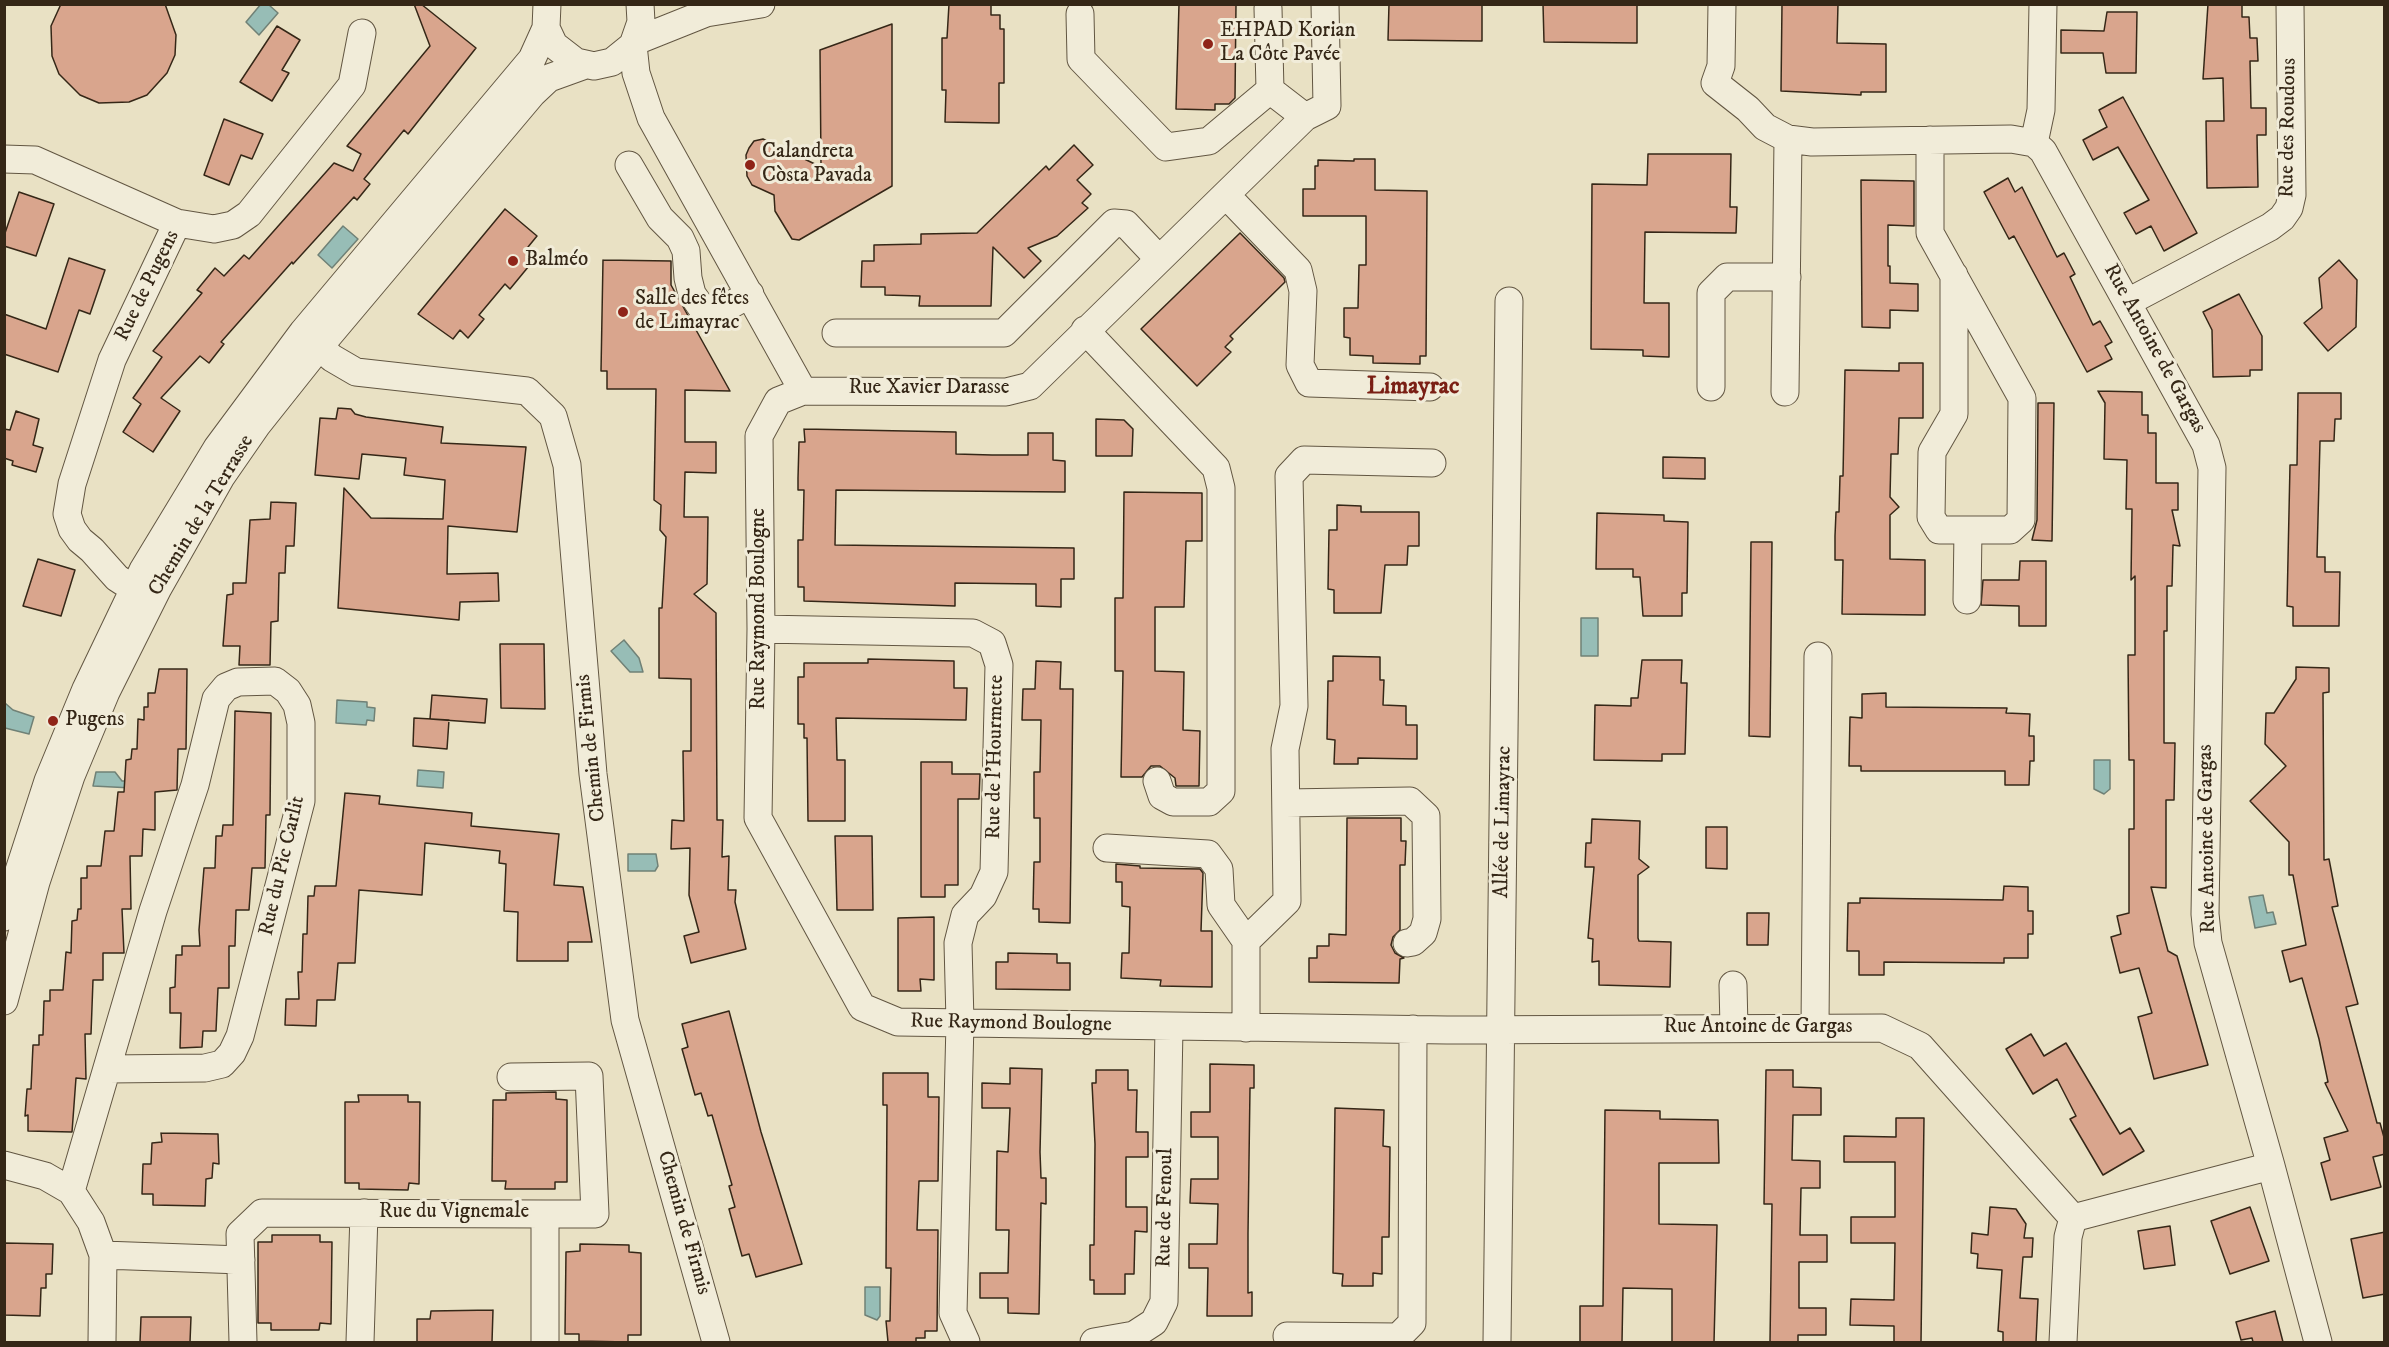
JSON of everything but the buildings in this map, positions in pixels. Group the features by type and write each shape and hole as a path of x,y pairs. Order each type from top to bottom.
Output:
{"street":[{"path":"640,4 641,22 634,43 636,73 651,118 750,294 791,396"},
{"path":"674,4 706,13 761,4"},
{"path":"1270,90 1316,112 1325,4"},
{"path":"1722,4 1721,66 1715,83 1748,109 1765,127 1788,139 1812,142 2011,139 2034,143 2041,110 2043,4"},
{"name":"Rue des Roudous","path":"2128,302 2270,227 2282,218 2289,208 2292,195 2290,4"},
{"path":"1268,8 1270,90"},
{"name":"Chemin de la Terrasse","path":"311,340 531,94 549,78 612,62 634,43 706,13"},
{"path":"1080,14 1081,59 1166,147 1209,141 1270,90"},
{"path":"547,16 560,52 619,81 651,118"},
{"name":"Chemin de la Terrasse","path":"4,917 48,781 86,689 145,582 257,425 311,340 531,59 547,16"},
{"name":"Rue de Pugens","path":"145,582 128,561 93,550 80,540 72,529 67,514 72,484 112,360 177,223 214,229 233,225 249,214 352,85 362,33"},
{"name":"Rue Xavier Darasse","path":"791,396 1006,392 1030,386 1159,259 1316,112"},
{"path":"1785,392 1788,139"},
{"path":"1930,140 1930,233 2022,398 2021,520 2010,530 1939,530 1931,517 1932,452 1954,414 1953,275"},
{"name":"Rue Antoine de Gargas","path":"2034,143 2053,165 2206,445 2212,468 2205,914 2208,943 2318,1342"},
{"path":"4,159 34,160 177,223"},
{"path":"629,165 660,218 680,238 686,251 692,294 701,307 714,310 727,307 750,294"},
{"path":"1226,195 1298,270 1303,291 1300,365 1309,382 1430,387"},
{"path":"836,333 1004,333 1114,223 1126,224 1159,259"},
{"path":"1711,387 1711,293 1727,277 1786,278"},
{"name":"Allée de Limayrac","path":"1497,1342 1509,301"},
{"path":"1085,330 1216,468 1221,488 1221,791 1209,802 1173,802 1162,796 1157,781"},
{"name":"Chemin de Firmis","path":"311,340 356,372 527,391 553,416 567,465 593,774 625,1020 716,1342"},
{"name":"Rue Raymond Boulogne","path":"791,396 759,436 761,629 758,818 862,1007 898,1022 1246,1028 1502,1029"},
{"path":"1246,941 1287,901 1285,749 1294,706 1289,476 1304,460 1432,463"},
{"path":"1968,530 1968,600"},
{"name":"Chemin de la Terrasse","path":"4,1001 36,882 71,776 106,692 145,582"},
{"name":"Rue de l'Hourmette","path":"761,629 973,633 992,643 999,665 994,872 983,896 965,915 958,943 960,1022"},
{"path":"1815,1028 1818,656"},
{"name":"Rue du Pic Carlit","path":"71,1191 153,911 195,786 216,699 226,687 238,682 275,681 288,691 297,705 301,723 301,801 240,1036 232,1053 222,1064 205,1068 108,1069"},
{"path":"1286,803 1410,801 1426,816 1427,919 1423,933 1413,942 1407,943"},
{"path":"1107,848 1208,854 1219,869 1221,905 1246,941 1246,1028"},
{"path":"1733,985 1734,1028"},
{"path":"960,1022 953,1312 966,1342"},
{"name":"Rue de Fenoul","path":"1094,1342 1134,1335 1154,1322 1164,1302 1169,1027"},
{"name":"Rue Antoine de Gargas","path":"1502,1029 1882,1028 1920,1046 2073,1218"},
{"path":"1287,1336 1398,1337 1412,1323 1413,1029"},
{"name":"Rue du Vignemale","path":"243,1342 240,1234 262,1213 594,1214 589,1076 511,1077"},
{"path":"4,1165 45,1176 71,1191 91,1222 103,1255 102,1342"},
{"path":"2063,1342 2068,1237 2073,1218 2271,1166"},
{"name":"Rue du Vignemale","path":"360,1342 364,1213"},
{"name":"Rue du Vignemale","path":"545,1214 545,1342"},
{"path":"103,1255 241,1260"}],"water":[{"path":"261,4 269,5 278,13 259,35 246,22"},
{"path":"343,226 358,239 332,268 318,255"},
{"path":"1581,618 1598,618 1598,656 1581,656"},
{"path":"624,640 639,658 643,672 630,672 611,651"},
{"path":"337,700 367,702 367,707 375,708 374,721 367,720 366,725 336,723"},
{"path":"5,703 13,710 34,717 29,734 5,728"},
{"path":"2094,760 2110,760 2110,789 2104,794 2094,789"},
{"path":"418,770 444,772 443,788 417,786"},
{"path":"96,772 115,772 122,781 132,781 132,788 93,786"},
{"path":"628,854 656,854 658,866 655,871 628,871"},
{"path":"2263,895 2267,913 2273,912 2276,924 2255,928 2249,897"},
{"path":"865,1287 880,1287 880,1316 877,1320 865,1315"}],"place":[{"name":"EHPAD Korian La Côte Pavée","path":"1208,44"},
{"name":"Calandreta Còsta Pavada","path":"750,165"},
{"name":"Balméo","path":"513,261"},
{"name":"Salle des fêtes de Limayrac","path":"623,312"},
{"name":"Pugens","path":"53,721"}],"district":[{"name":"Limayrac","path":"1413,388"}]}
